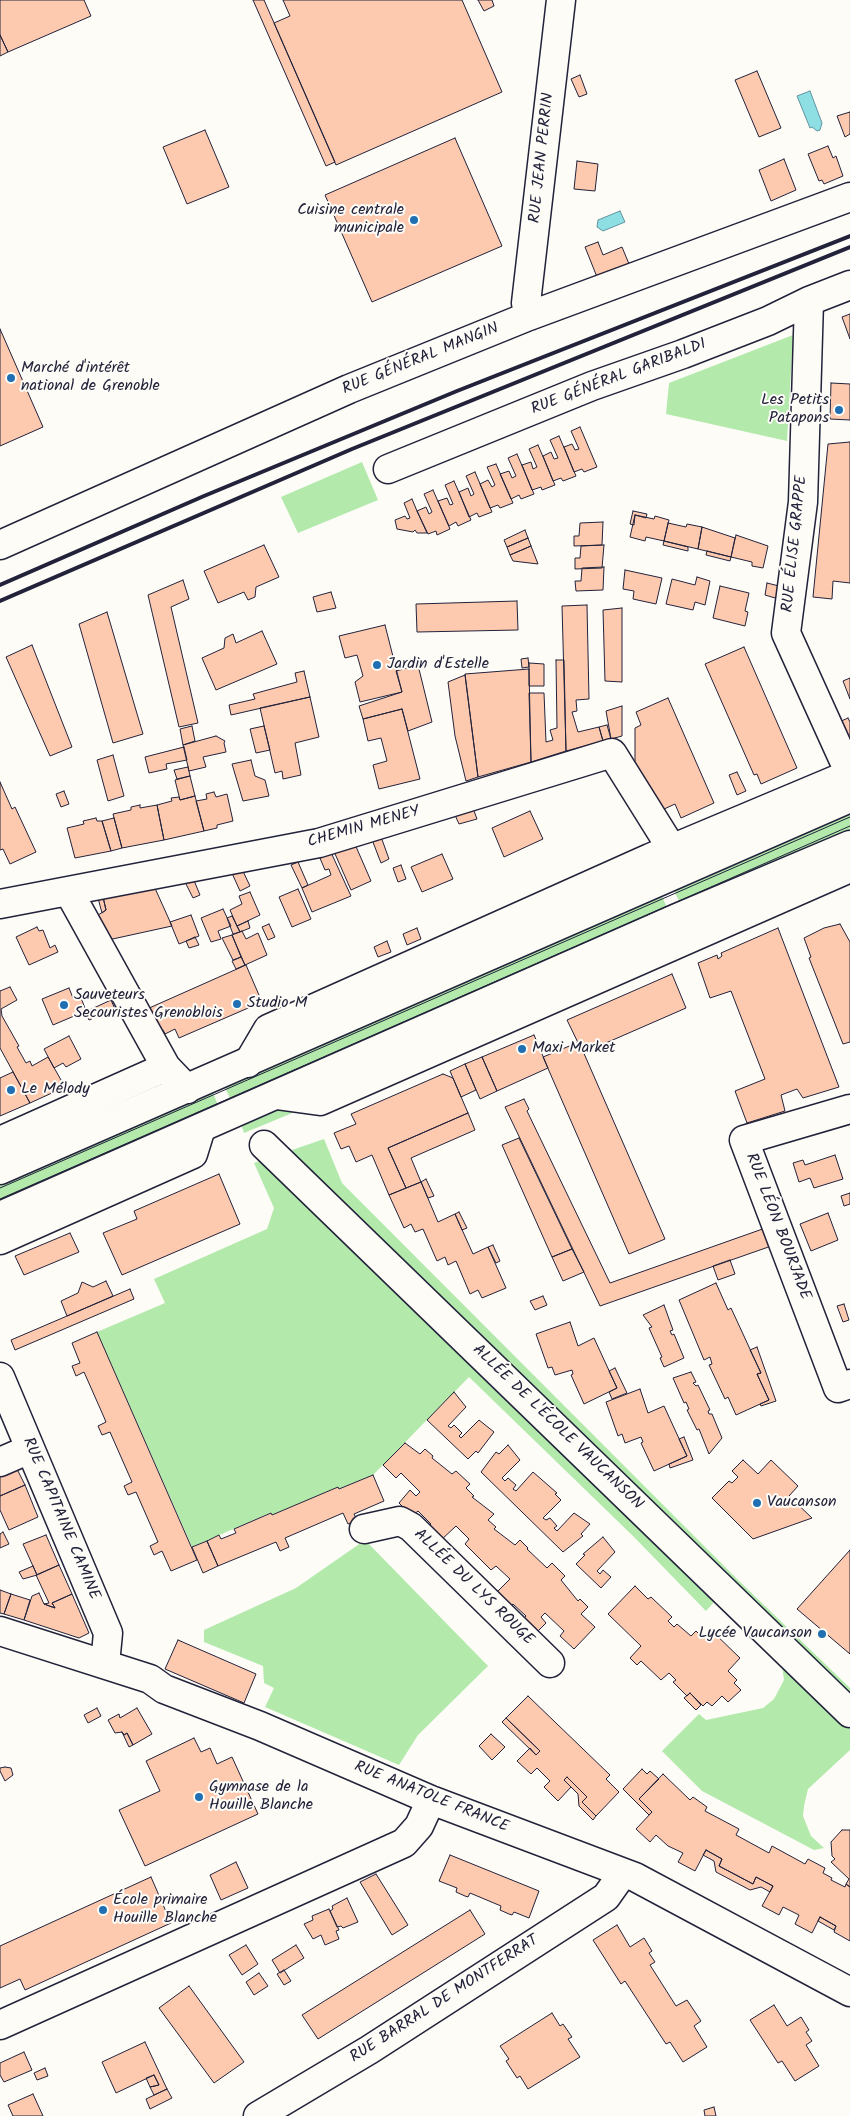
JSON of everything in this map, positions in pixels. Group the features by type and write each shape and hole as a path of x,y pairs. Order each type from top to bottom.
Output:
{"street":[{"name":"RUE JEAN PERRIN","path":"529,316 526,303 560,0"},
{"name":"RUE GÉNÉRAL MANGIN","path":"0,545 349,389 529,316 850,197"},
{"name":"RUE GÉNÉRAL GARIBALDI","path":"388,469 592,386 683,354 768,321 809,300 850,285"},
{"name":"RUE ÉLISE GRAPPE","path":"809,300 803,502 786,633 850,774"},
{"name":"CHEMIN MENEY","path":"0,904 318,843 612,753 672,849"},
{"path":"248,1063 268,1029 672,849 850,774"},
{"path":"0,1170 850,798"},
{"path":"0,1216 686,914 850,845"},
{"path":"276,1095 320,1101 850,868"},
{"path":"69,892 166,1067 187,1089"},
{"path":"0,1141 166,1067"},
{"name":"RUE LÉON BOURJADE","path":"844,1386 744,1140 850,1109"},
{"path":"0,1240 193,1154 201,1128"},
{"name":"ALLÉE DE L'ÉCOLE VAUCANSON","path":"264,1145 850,1713"},
{"name":"RUE CAPITAINE CAMINE","path":"0,1377 108,1633 105,1664"},
{"path":"0,1462 30,1449"},
{"name":"ALLÉE DU LYS ROUGE","path":"364,1528 400,1521 411,1527 550,1663"},
{"name":"RUE ANATOLE FRANCE","path":"0,1630 150,1679 164,1689 260,1726 431,1800 646,1882 850,1992"},
{"path":"0,2025 404,1842 419,1826 431,1800"},
{"name":"RUE BARRAL DE MONTFERRAT","path":"258,2116 369,2050 606,1897 623,1873"}],"green space":[{"path":"793,335 787,441 666,414 669,383"},
{"path":"362,462 378,500 298,533 281,497"},
{"path":"850,811 850,832 681,906 673,888"},
{"path":"661,894 669,912 232,1103 224,1085"},
{"path":"212,1090 219,1108 0,1204 0,1183"},
{"path":"272,1105 302,1109 244,1133 239,1118"},
{"path":"324,1139 342,1183 737,1579 850,1688 850,1750 808,1789 804,1806 803,1816 811,1836 824,1848 814,1850 702,1791 662,1751 699,1714 706,1720 763,1708 774,1699 784,1680 782,1665 717,1599 706,1611 633,1536 469,1377 373,1475 339,1489 338,1487 272,1515 270,1513 192,1547 97,1332 165,1303 154,1279 267,1229 274,1208 254,1163"},
{"path":"365,1540 488,1666 418,1735 399,1765 265,1707 274,1688 264,1683 263,1666 204,1642 204,1630 296,1588"}],"water":[{"path":"810,91 822,123 820,130 817,131 812,127 810,128 797,96"},
{"path":"620,211 625,222 603,231 597,227 598,220"}],"building":[{"path":"0,0 84,0 91,16 8,52 0,35"},
{"path":"253,0 264,0 335,162 326,166"},
{"path":"283,0 462,0 502,92 336,165 274,23 290,16"},
{"path":"478,0 492,0 494,6 484,11"},
{"path":"0,35 8,52 0,56"},
{"path":"757,71 781,128 759,137 735,80"},
{"path":"580,75 587,94 579,97 571,79"},
{"path":"850,112 850,134 845,137 837,116"},
{"path":"205,130 229,187 187,204 163,147"},
{"name":"Cuisine centrale municipale","path":"455,138 502,246 372,302 325,195"},
{"path":"828,146 833,158 836,156 843,176 824,184 822,180 819,181 808,154"},
{"path":"784,159 796,190 771,201 759,170"},
{"path":"577,161 598,164 595,191 574,189"},
{"path":"598,242 603,255 622,247 629,264 597,277 585,247"},
{"path":"850,314 850,339 842,317"},
{"name":"Marché d'intérêt national de Grenoble","path":"0,329 43,427 0,446"},
{"path":"831,383 850,384 850,420 830,419"},
{"path":"580,427 597,467 584,472 582,469 574,472 564,447 572,444 575,450 579,449 571,431"},
{"path":"559,436 576,476 563,481 561,478 553,481 543,456 551,452 554,459 558,458 550,440"},
{"path":"850,442 850,583 833,581 832,599 813,597 828,444"},
{"path":"538,445 555,485 542,490 541,487 532,490 522,465 531,462 533,469 537,467 529,449"},
{"path":"517,454 534,494 521,499 519,495 511,499 500,474 509,471 512,478 516,476 508,458"},
{"path":"496,464 513,503 500,508 498,505 490,508 480,484 488,480 492,487 495,485 487,467"},
{"path":"475,472 492,512 479,517 477,513 469,517 459,492 468,488 471,496 474,494 466,476"},
{"path":"454,481 471,520 458,526 456,522 449,526 438,501 447,498 450,505 453,504 445,485"},
{"path":"433,490 450,529 437,535 436,531 428,534 417,511 426,507 429,514 432,512 424,494"},
{"path":"412,499 427,533 397,529 395,520 405,516 407,519 410,518 404,503"},
{"path":"633,511 647,514 646,518 635,515 634,525 630,524"},
{"path":"635,515 654,519 655,516 669,520 664,541 646,537 645,541 630,537"},
{"path":"603,522 602,545 574,546 574,536 579,536 580,523"},
{"path":"668,523 686,527 687,524 702,527 698,549 664,541"},
{"path":"702,527 735,538 731,557 698,549"},
{"path":"525,530 528,538 507,547 504,540"},
{"path":"736,535 768,546 763,568 752,566 752,562 731,557"},
{"path":"528,538 531,546 510,555 507,547"},
{"path":"664,541 688,547 688,551 663,545"},
{"path":"264,545 279,577 256,587 255,597 248,600 244,592 218,603 204,571"},
{"path":"604,545 602,568 575,569 575,558 580,558 581,546"},
{"path":"531,546 538,564 513,561 510,555"},
{"path":"707,551 731,557 730,561 706,555"},
{"path":"604,567 603,590 576,591 575,581 581,581 582,568"},
{"path":"625,570 662,578 656,604 633,599 634,591 623,589"},
{"path":"697,577 710,581 705,605 695,602 693,610 666,604 672,579 695,585"},
{"path":"183,580 189,599 171,607 198,723 179,727 148,595"},
{"path":"767,583 783,587 782,600 765,595"},
{"path":"720,586 749,593 745,611 748,612 745,626 713,618"},
{"path":"331,592 336,608 317,612 313,597"},
{"path":"517,601 518,630 417,632 416,604"},
{"path":"587,605 589,699 576,700 577,711 572,712 578,732 599,727 603,741 566,751 562,606"},
{"path":"622,608 622,682 605,681 603,610"},
{"path":"107,612 143,734 113,743 79,624"},
{"name":"Jardin d'Estelle","path":"385,625 402,692 360,702 355,682 363,676 357,655 345,658 339,636"},
{"path":"262,631 277,664 216,690 202,658 224,648 225,638 233,634 236,643"},
{"path":"32,645 72,747 50,756 6,657"},
{"path":"744,647 797,768 761,784 757,774 754,775 705,664"},
{"path":"528,658 529,667 522,668 521,659"},
{"path":"556,660 564,660 566,751 531,762 529,693 544,693 546,742 553,740 550,730 557,728"},
{"path":"529,663 544,664 544,686 529,686"},
{"path":"418,665 432,722 408,731 402,709 363,719 359,706 402,692 396,671"},
{"path":"529,669 531,762 478,777 465,674"},
{"path":"304,671 310,697 231,715 229,705 255,699 253,694 297,682 295,673"},
{"path":"465,675 478,777 466,781 455,736 448,682"},
{"path":"850,678 850,699 843,681"},
{"path":"310,697 319,737 295,743 301,775 283,779 282,771 275,773 260,708"},
{"path":"668,698 714,803 681,818 675,804 662,810 635,762 635,728 641,725 636,712"},
{"path":"622,706 622,736 611,739 606,711"},
{"name":"Jardin d'Estelle","path":"402,709 420,779 379,789 373,765 387,761 381,738 368,741 363,719"},
{"path":"848,718 850,722 850,751 837,723"},
{"path":"607,725 611,739 603,741 599,727"},
{"path":"192,726 195,741 183,745 180,729"},
{"path":"264,726 270,750 256,753 250,729"},
{"path":"216,736 225,741 226,752 203,757 206,767 189,771 183,745"},
{"path":"184,747 187,760 166,764 167,769 149,773 145,757"},
{"path":"113,755 124,796 108,801 97,760"},
{"path":"251,760 255,776 265,780 269,796 243,801 232,764"},
{"path":"188,767 190,776 177,779 174,770"},
{"path":"737,772 746,791 737,795 729,775"},
{"path":"190,776 195,796 180,800 175,780"},
{"path":"0,782 12,809 15,807 36,852 10,864 3,849 0,850"},
{"path":"64,791 69,804 61,807 56,794"},
{"path":"214,792 216,797 227,794 233,821 204,831 196,801 207,799 206,794"},
{"path":"195,796 204,831 164,840 157,805 172,801 171,798 179,797 180,800"},
{"path":"140,805 140,808 157,805 164,840 122,848 113,814 131,810 131,807"},
{"path":"473,808 477,819 459,824 454,813"},
{"path":"530,811 543,839 504,857 492,828"},
{"path":"96,818 97,821 102,821 111,851 75,858 67,828 84,824 83,821"},
{"path":"114,818 122,848 111,851 102,821"},
{"path":"380,834 389,859 381,863 371,837"},
{"path":"354,842 371,881 351,890 332,847"},
{"path":"329,848 351,896 312,912 302,888 331,875 329,869 325,870 317,851"},
{"path":"442,854 453,879 422,892 411,867"},
{"path":"298,862 308,885 302,888 291,865"},
{"path":"401,865 406,879 398,882 393,868"},
{"path":"241,867 250,886 240,891 231,871"},
{"path":"193,878 200,895 193,898 184,880"},
{"path":"154,886 172,926 108,940 95,917 106,910 103,897"},
{"path":"298,889 311,919 292,927 279,897"},
{"path":"250,892 260,915 237,926 230,910 242,904 239,896"},
{"path":"103,897 106,910 102,913 98,898"},
{"path":"223,909 231,926 218,931 221,939 211,942 201,918"},
{"path":"191,915 199,936 179,944 170,922"},
{"path":"232,916 240,932 233,934 227,918"},
{"path":"248,921 250,928 240,932 237,926"},
{"path":"269,924 275,937 268,940 262,927"},
{"path":"840,924 850,942 850,1042 843,1044 809,958 811,957 804,938 824,928"},
{"path":"37,927 39,931 43,930 50,948 55,945 58,952 29,965 16,937"},
{"path":"417,928 421,939 407,945 403,934"},
{"path":"778,928 839,1087 803,1098 797,1089 781,1095 785,1111 747,1123 735,1091 765,1079 731,991 710,998 698,963 717,955 718,959 722,956 721,953"},
{"path":"242,931 246,939 258,933 267,955 245,965 232,935"},
{"path":"232,935 241,957 233,960 222,938"},
{"path":"195,937 199,945 189,948 186,941"},
{"path":"387,941 391,952 378,957 374,947"},
{"path":"241,957 245,965 236,969 232,961"},
{"path":"246,965 262,1002 179,1038 175,1029 165,1034 163,1030 159,1032 147,1009"},
{"path":"672,974 686,1008 583,1053 567,1020"},
{"path":"10,987 17,1000 1,1009 2,1016 19,1046 17,1047 26,1063 30,1061 32,1066 48,1057 65,1087 30,1103 0,1048 0,991"},
{"name":"Sauveteurs Secouristes Grenoblois","path":"69,988 73,998 80,995 86,1011 53,1025 42,999"},
{"path":"111,1000 115,1009 89,1020 85,1012"},
{"path":"534,1035 548,1068 497,1091 482,1057"},
{"path":"69,1036 81,1059 66,1067 63,1063 54,1068 44,1049"},
{"path":"579,1042 665,1239 629,1254 543,1057"},
{"path":"482,1057 497,1091 480,1099 465,1064"},
{"path":"465,1064 476,1090 461,1097 450,1071"},
{"name":"Le Mélody","path":"13,1072 30,1103 0,1116 0,1078"},
{"path":"443,1074 453,1078 468,1113 388,1148 406,1188 389,1195 372,1155 356,1162 349,1146 341,1149 334,1133 356,1124 351,1114"},
{"path":"524,1099 529,1109 527,1111 610,1283 771,1226 777,1244 600,1306 505,1107"},
{"path":"468,1113 475,1130 411,1158 421,1182 406,1188 388,1148"},
{"path":"519,1138 572,1249 552,1257 502,1145"},
{"path":"835,1155 843,1179 814,1188 810,1178 799,1182 793,1163 803,1160 805,1165"},
{"path":"219,1174 240,1224 122,1275 103,1233 137,1219 134,1211"},
{"path":"426,1179 434,1196 428,1198 421,1182"},
{"path":"421,1182 438,1222 455,1214 473,1254 488,1247 506,1288 482,1298 478,1290 470,1294 456,1261 448,1265 445,1257 437,1261 423,1229 415,1232 411,1224 404,1228 389,1195"},
{"path":"850,1193 850,1204 844,1206 841,1196"},
{"path":"459,1212 467,1228 462,1230 455,1214"},
{"path":"828,1213 838,1240 811,1251 800,1224"},
{"path":"70,1233 79,1252 24,1275 15,1256"},
{"path":"493,1245 500,1261 496,1263 488,1247"},
{"path":"572,1249 584,1272 563,1281 552,1257"},
{"path":"730,1260 735,1274 718,1280 713,1266"},
{"path":"106,1281 113,1296 67,1316 61,1301 78,1293 82,1282 93,1287"},
{"path":"716,1283 728,1310 731,1308 761,1373 757,1374 769,1400 736,1415 728,1397 725,1399 709,1365 712,1364 710,1357 704,1360 679,1300"},
{"path":"130,1289 134,1299 15,1350 11,1340"},
{"path":"543,1296 547,1305 535,1310 530,1301"},
{"path":"844,1304 849,1320 843,1322 837,1306"},
{"path":"664,1305 673,1330 670,1331 672,1335 674,1334 684,1358 664,1367 660,1358 662,1357 649,1328 652,1327 643,1315"},
{"path":"570,1322 578,1346 594,1338 617,1388 584,1404 571,1375 573,1374 572,1370 555,1375 552,1367 548,1368 536,1334"},
{"path":"97,1332 197,1560 171,1571 162,1551 154,1555 150,1546 158,1542 136,1492 128,1495 124,1486 132,1482 110,1432 102,1435 98,1426 106,1422 103,1415 84,1372 76,1376 72,1366 80,1363 72,1343"},
{"path":"757,1347 776,1401 761,1406 760,1404 769,1400 757,1374 761,1373 750,1350"},
{"path":"615,1368 627,1393 612,1399 609,1392 617,1388 609,1371"},
{"path":"691,1372 696,1382 693,1383 696,1386 698,1385 710,1410 708,1411 709,1414 712,1414 722,1438 709,1454 699,1429 697,1430 687,1410 689,1409 686,1402 684,1403 673,1378"},
{"path":"640,1389 648,1413 664,1406 687,1456 654,1471 641,1443 643,1442 641,1437 625,1443 622,1434 618,1436 606,1402"},
{"path":"454,1392 466,1407 448,1426 451,1428 454,1425 462,1433 459,1436 461,1438 479,1420 494,1432 478,1453 476,1451 468,1459 427,1420"},
{"path":"684,1437 693,1460 670,1468 669,1464 687,1456 679,1439"},
{"path":"405,1443 420,1454 425,1449 433,1456 432,1458 452,1474 456,1471 470,1484 466,1488 474,1496 472,1497 494,1514 488,1520 496,1527 494,1529 515,1545 520,1540 547,1568 552,1563 565,1576 561,1580 578,1601 580,1599 588,1607 581,1614 595,1627 574,1649 560,1636 564,1631 545,1613 541,1617 546,1623 534,1635 521,1622 526,1616 513,1604 508,1609 494,1595 510,1579 496,1566 491,1570 465,1544 469,1539 456,1526 439,1542 425,1529 431,1524 418,1511 412,1516 399,1503 410,1490 416,1496 420,1492 401,1473 396,1478 383,1465"},
{"path":"508,1445 520,1460 502,1478 505,1481 508,1478 516,1485 513,1489 516,1491 533,1472 557,1493 555,1494 561,1500 543,1518 546,1520 550,1518 557,1526 554,1528 557,1531 574,1513 590,1524 581,1534 583,1536 563,1552 481,1472 496,1452 499,1454"},
{"name":"Vaucanson","path":"743,1460 758,1474 771,1460 798,1486 789,1496 812,1518 753,1539 712,1498 729,1481 732,1483 738,1477 732,1471"},
{"path":"14,1463 25,1485 0,1496 0,1469"},
{"path":"373,1475 384,1501 354,1514 357,1520 348,1524 343,1513 285,1538 289,1547 280,1551 276,1542 218,1566 207,1541 219,1535 221,1539 236,1533 234,1529 271,1513 272,1515 338,1487 339,1489"},
{"path":"25,1485 38,1517 9,1530 0,1510 0,1496"},
{"path":"3,1532 9,1544 0,1548 0,1534"},
{"path":"46,1535 59,1565 37,1575 23,1544"},
{"path":"603,1537 615,1552 597,1571 600,1574 603,1570 611,1577 601,1588 576,1564 585,1555 583,1554"},
{"path":"207,1541 218,1566 203,1573 192,1547"},
{"path":"850,1550 850,1654 797,1609"},
{"path":"59,1565 72,1594 52,1603 55,1608 44,1604 49,1603 36,1575"},
{"path":"33,1566 37,1575 23,1579 19,1572"},
{"path":"635,1586 648,1599 651,1597 672,1617 668,1621 674,1627 677,1624 691,1636 696,1631 703,1638 711,1630 740,1658 728,1671 737,1680 734,1683 741,1690 728,1702 722,1696 712,1706 707,1702 703,1706 690,1693 687,1696 673,1682 676,1680 669,1673 661,1680 641,1661 637,1665 630,1658 641,1646 608,1614"},
{"path":"0,1590 11,1594 4,1614 0,1613"},
{"path":"39,1593 44,1604 55,1608 52,1603 72,1594 89,1633 79,1638 24,1620 32,1596"},
{"path":"11,1594 30,1600 24,1620 4,1614"},
{"path":"178,1640 256,1674 244,1703 165,1669"},
{"path":"690,1693 701,1705 696,1710 684,1698"},
{"path":"528,1696 610,1775 606,1779 619,1792 596,1816 582,1802 587,1797 567,1777 564,1780 571,1787 558,1801 544,1787 550,1781 537,1768 531,1774 517,1761 530,1748 536,1755 540,1751 506,1718"},
{"path":"97,1708 101,1716 88,1723 84,1715"},
{"path":"137,1708 152,1734 133,1745 127,1733 124,1735 122,1732 115,1733 108,1720 119,1714 120,1718"},
{"path":"506,1718 540,1751 536,1755 502,1722"},
{"path":"122,1732 124,1735 127,1733 133,1745 129,1747"},
{"path":"491,1734 505,1747 492,1760 479,1746"},
{"name":"Gymnase de la Houille Blanche","path":"194,1738 201,1752 210,1748 217,1764 232,1757 258,1814 145,1866 119,1810 160,1791 146,1761"},
{"path":"0,1768 11,1768 13,1775 5,1781"},
{"path":"642,1769 647,1774 650,1771 659,1779 639,1799 652,1812 649,1815 623,1789"},
{"path":"663,1774 690,1800 693,1797 707,1807 705,1811 739,1829 736,1835 769,1853 772,1846 805,1864 808,1859 825,1868 823,1873 832,1878 831,1880 845,1887 846,1884 850,1887 850,1941 834,1932 836,1926 820,1917 812,1933 795,1924 799,1915 783,1907 779,1915 762,1906 773,1886 756,1877 753,1884 719,1866 722,1859 706,1850 695,1871 678,1862 683,1853 668,1846 656,1835 650,1842 636,1829 652,1812 639,1799"},
{"path":"567,1777 587,1797 582,1802 596,1816 593,1820 579,1806 578,1794 564,1780"},
{"path":"842,1830 850,1830 850,1887 846,1884 849,1879 831,1862 835,1859 832,1856 831,1842"},
{"path":"706,1850 722,1859 719,1866 753,1884 756,1877 773,1886 770,1892 761,1887 750,1890 716,1872 714,1861 703,1855"},
{"path":"450,1855 539,1891 529,1918 514,1912 512,1915 509,1914 500,1910 501,1906 470,1893 468,1897 465,1896 456,1892 457,1888 439,1881"},
{"path":"236,1862 248,1888 221,1900 210,1875"},
{"path":"376,1874 408,1925 392,1935 360,1882"},
{"path":"151,1877 171,1923 25,1990 20,1979 0,1988 0,1946"},
{"path":"347,1898 358,1922 343,1928 341,1926 337,1927 330,1911 333,1909 332,1906"},
{"path":"329,1909 339,1930 336,1931 339,1939 325,1945 321,1935 313,1939 304,1924 313,1920 312,1916"},
{"path":"470,1910 485,1934 318,2039 302,2015"},
{"path":"820,1917 836,1926 834,1930 818,1921"},
{"path":"617,1925 630,1947 644,1938 652,1951 649,1953 655,1962 650,1965 676,2006 687,2000 701,2021 694,2026 707,2047 683,2062 670,2042 666,2044 625,1981 621,1984 593,1940"},
{"path":"246,1945 258,1964 242,1975 229,1955"},
{"path":"296,1945 304,1958 280,1973 272,1960"},
{"path":"284,1970 291,1981 284,1985 277,1974"},
{"path":"259,1973 268,1986 254,1995 246,1982"},
{"path":"189,1986 244,2062 214,2083 159,2008"},
{"path":"774,2005 787,2026 801,2017 809,2030 806,2032 812,2041 806,2045 819,2066 795,2081 782,2061 778,2063 750,2020"},
{"path":"552,2013 560,2026 563,2024 572,2037 568,2039 580,2057 528,2089 520,2076 517,2078 506,2061 509,2059 500,2046"},
{"path":"145,2042 167,2089 154,2095 150,2087 159,2085 154,2075 116,2093 102,2062"},
{"path":"24,2052 32,2070 4,2082 0,2075 0,2063"},
{"path":"45,2068 48,2076 37,2080 34,2073"},
{"path":"154,2075 159,2085 150,2087 146,2078"},
{"path":"167,2089 172,2098 150,2109 146,2099"},
{"path":"33,2094 43,2116 13,2116 8,2105"},
{"path":"714,2107 716,2116 705,2116 704,2110"}],"tram line":[{"path":"0,1188 850,817"},
{"path":"0,1199 850,826"}],"railway":[{"path":"0,585 204,496 457,391 850,236"},
{"path":"0,601 352,449 850,247"}],"place":[{"name":"Cuisine centrale municipale","path":"414,220"},
{"name":"Marché d'intérêt national de Grenoble","path":"11,378"},
{"name":"Les Petits Patapons","path":"839,410"},
{"name":"Jardin d'Estelle","path":"377,665"},
{"name":"Studio M","path":"237,1004"},
{"name":"Sauveteurs Secouristes Grenoblois","path":"64,1005"},
{"name":"Maxi Market","path":"522,1049"},
{"name":"Le Mélody","path":"11,1090"},
{"name":"Vaucanson","path":"757,1503"},
{"name":"Lycée Vaucanson","path":"822,1634"},
{"name":"Gymnase de la Houille Blanche","path":"199,1797"},
{"name":"École primaire Houille Blanche","path":"103,1910"}]}
